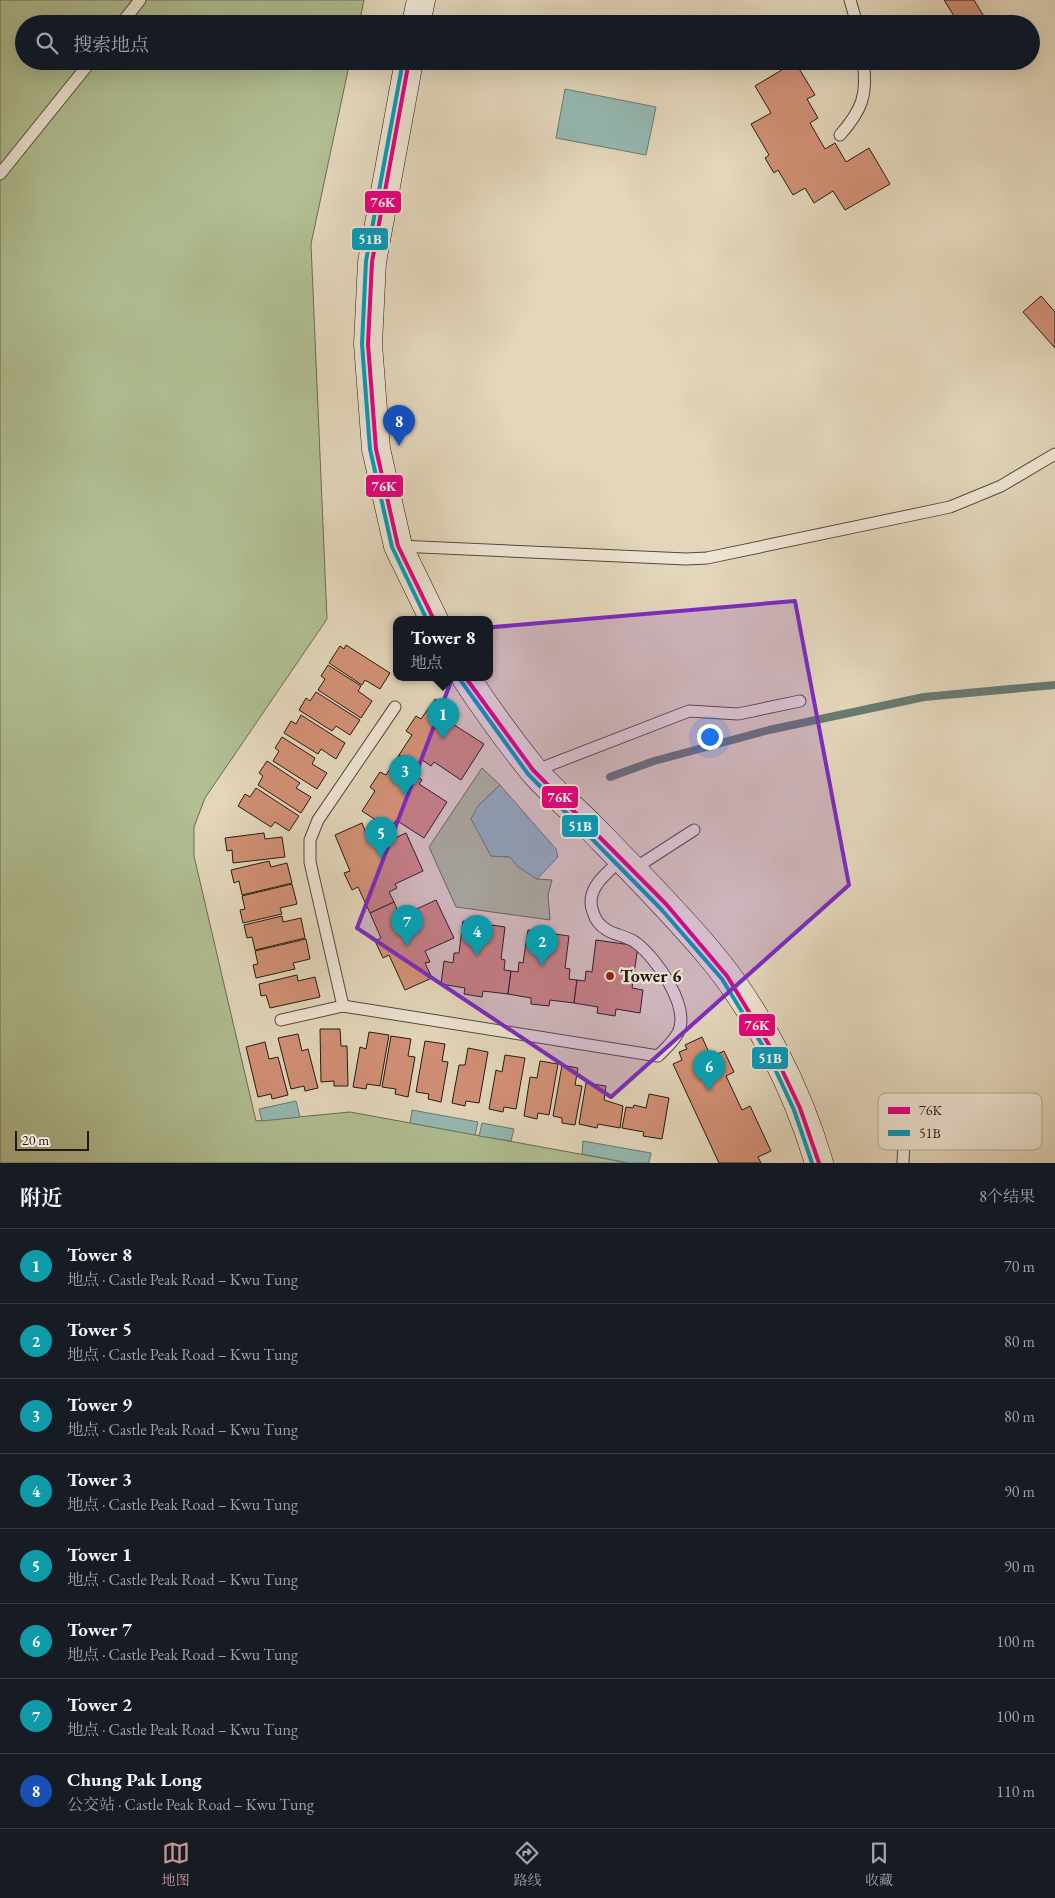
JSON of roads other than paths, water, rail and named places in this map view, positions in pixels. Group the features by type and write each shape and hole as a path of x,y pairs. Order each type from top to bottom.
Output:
{"main road":[{"path":"418,15 421,0"},
{"path":"407,70 372,262 368,344 376,449 398,546 432,616"},
{"path":"468,681 489,714 534,771 627,865 710,954 744,1002 777,1058 808,1124 820,1163"}],"lane":[{"path":"128,15 140,0"},
{"path":"850,0 854,15"},
{"path":"0,174 84,70"},
{"path":"840,135 856,117 863,101 864,70"},
{"path":"398,546 686,559 706,558 950,507 994,489 1055,454"},
{"path":"534,771 689,712 738,714 800,701"},
{"path":"344,1006 310,862 310,840 318,820 395,707"},
{"path":"281,1020 344,1006 658,1056 678,1033 681,1023 679,1006 667,980 651,958 634,941 600,924 591,908 593,889 627,865 694,830"},
{"path":"903,1163 904,1150"}],"water":[{"path":"565,89 656,107 646,155 556,138"},
{"path":"500,785 556,849 558,857 537,879 518,867 510,857 491,856 471,819 478,806"},
{"path":"296,1101 300,1117 262,1121 259,1109"},
{"path":"412,1110 478,1122 475,1135 410,1123"},
{"path":"482,1123 514,1129 511,1141 479,1136"},
{"path":"583,1141 651,1153 649,1163 629,1163 582,1154"}],"waterway":[{"path":"610,777 654,761 769,730 924,697 1055,685"}],"place":[{"name":"Chung Pak Long","path":"399,446"},
{"name":"Tower 8","path":"443,739"},
{"name":"Tower 9","path":"405,796"},
{"name":"Tower 1","path":"381,858"},
{"name":"Tower 2","path":"407,946"},
{"name":"Tower 3","path":"477,956"},
{"name":"Tower 5","path":"542,966"},
{"name":"Tower 6","path":"610,976"},
{"name":"Tower 7","path":"709,1091"}]}
